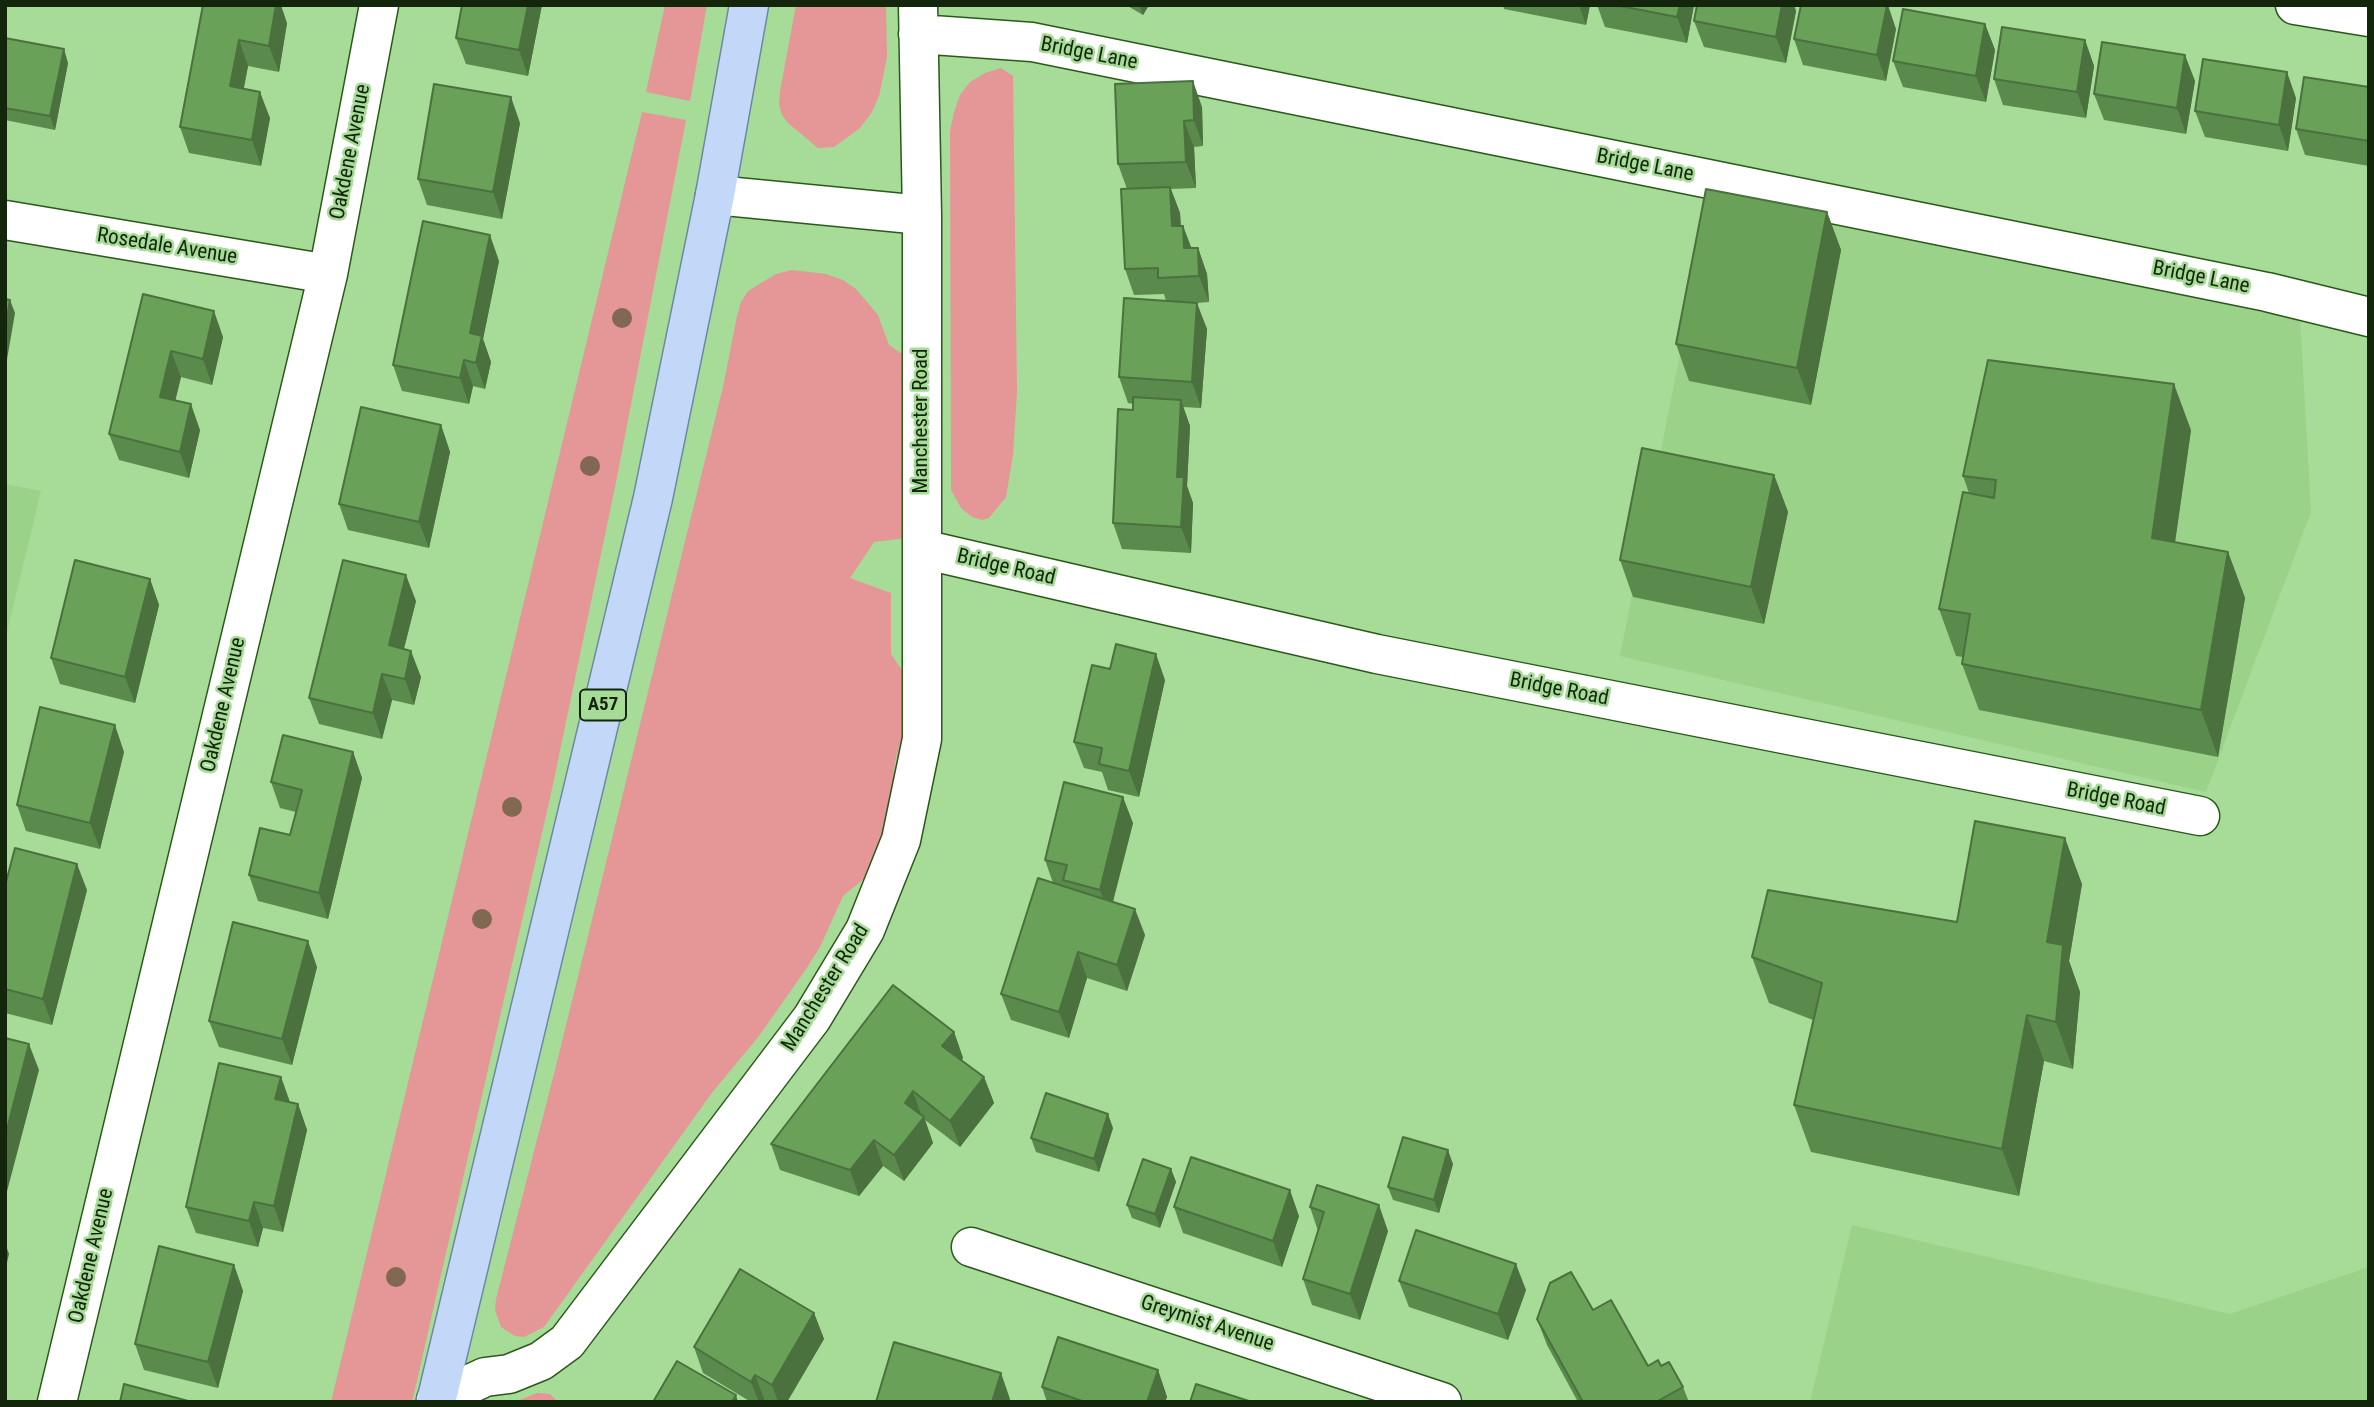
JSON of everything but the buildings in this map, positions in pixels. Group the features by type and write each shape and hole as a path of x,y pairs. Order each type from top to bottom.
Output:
{"main road":[{"name":"Manchester Road","path":"436,1401 653,498 715,195 749,5"}],"street":[{"name":"Oakdene Avenue","path":"57,1402 328,274 379,5"},
{"path":"2295,5 2369,17"},
{"name":"Manchester Road","path":"436,1401 485,1377 509,1374 541,1362 567,1342 812,1018 865,930 901,840 922,739 922,215 918,20"},
{"name":"Bridge Lane","path":"918,20 2267,292 2369,317"},
{"path":"715,195 922,215"},
{"name":"Rosedale Avenue","path":"5,220 328,274"},
{"name":"Bridge Road","path":"922,549 1377,654 2200,816"},
{"name":"Greymist Avenue","path":"971,1247 1442,1402"}],"shaded area":[{"path":"665,5 707,5 690,101 646,92"},
{"path":"796,5 886,5 887,57 879,96 872,112 860,128 834,147 818,148 788,123 779,104"},
{"path":"1001,68 1013,76 1017,392 1013,455 1006,497 989,518 982,520 972,517 961,508 951,490 950,131 960,95 970,82"},
{"path":"642,112 686,120 616,482 552,789 412,1402 331,1402"},
{"path":"1713,189 2300,317 2311,512 2206,792 1620,656"},
{"path":"792,270 826,274 843,280 856,289 878,315 889,345 911,360 914,537 874,542 850,578 891,593 891,654 910,682 910,708 895,762 883,874 865,878 843,896 820,947 804,972 759,1036 711,1094 544,1327 524,1337 515,1336 501,1327 495,1310 496,1299 723,387 737,316 748,291 776,274"},
{"path":"5,484 41,491 5,640"},
{"path":"1852,1225 2230,1314 2369,1267 2369,1402 1810,1402"},
{"path":"537,1393 550,1394 558,1402 515,1402"}]}
